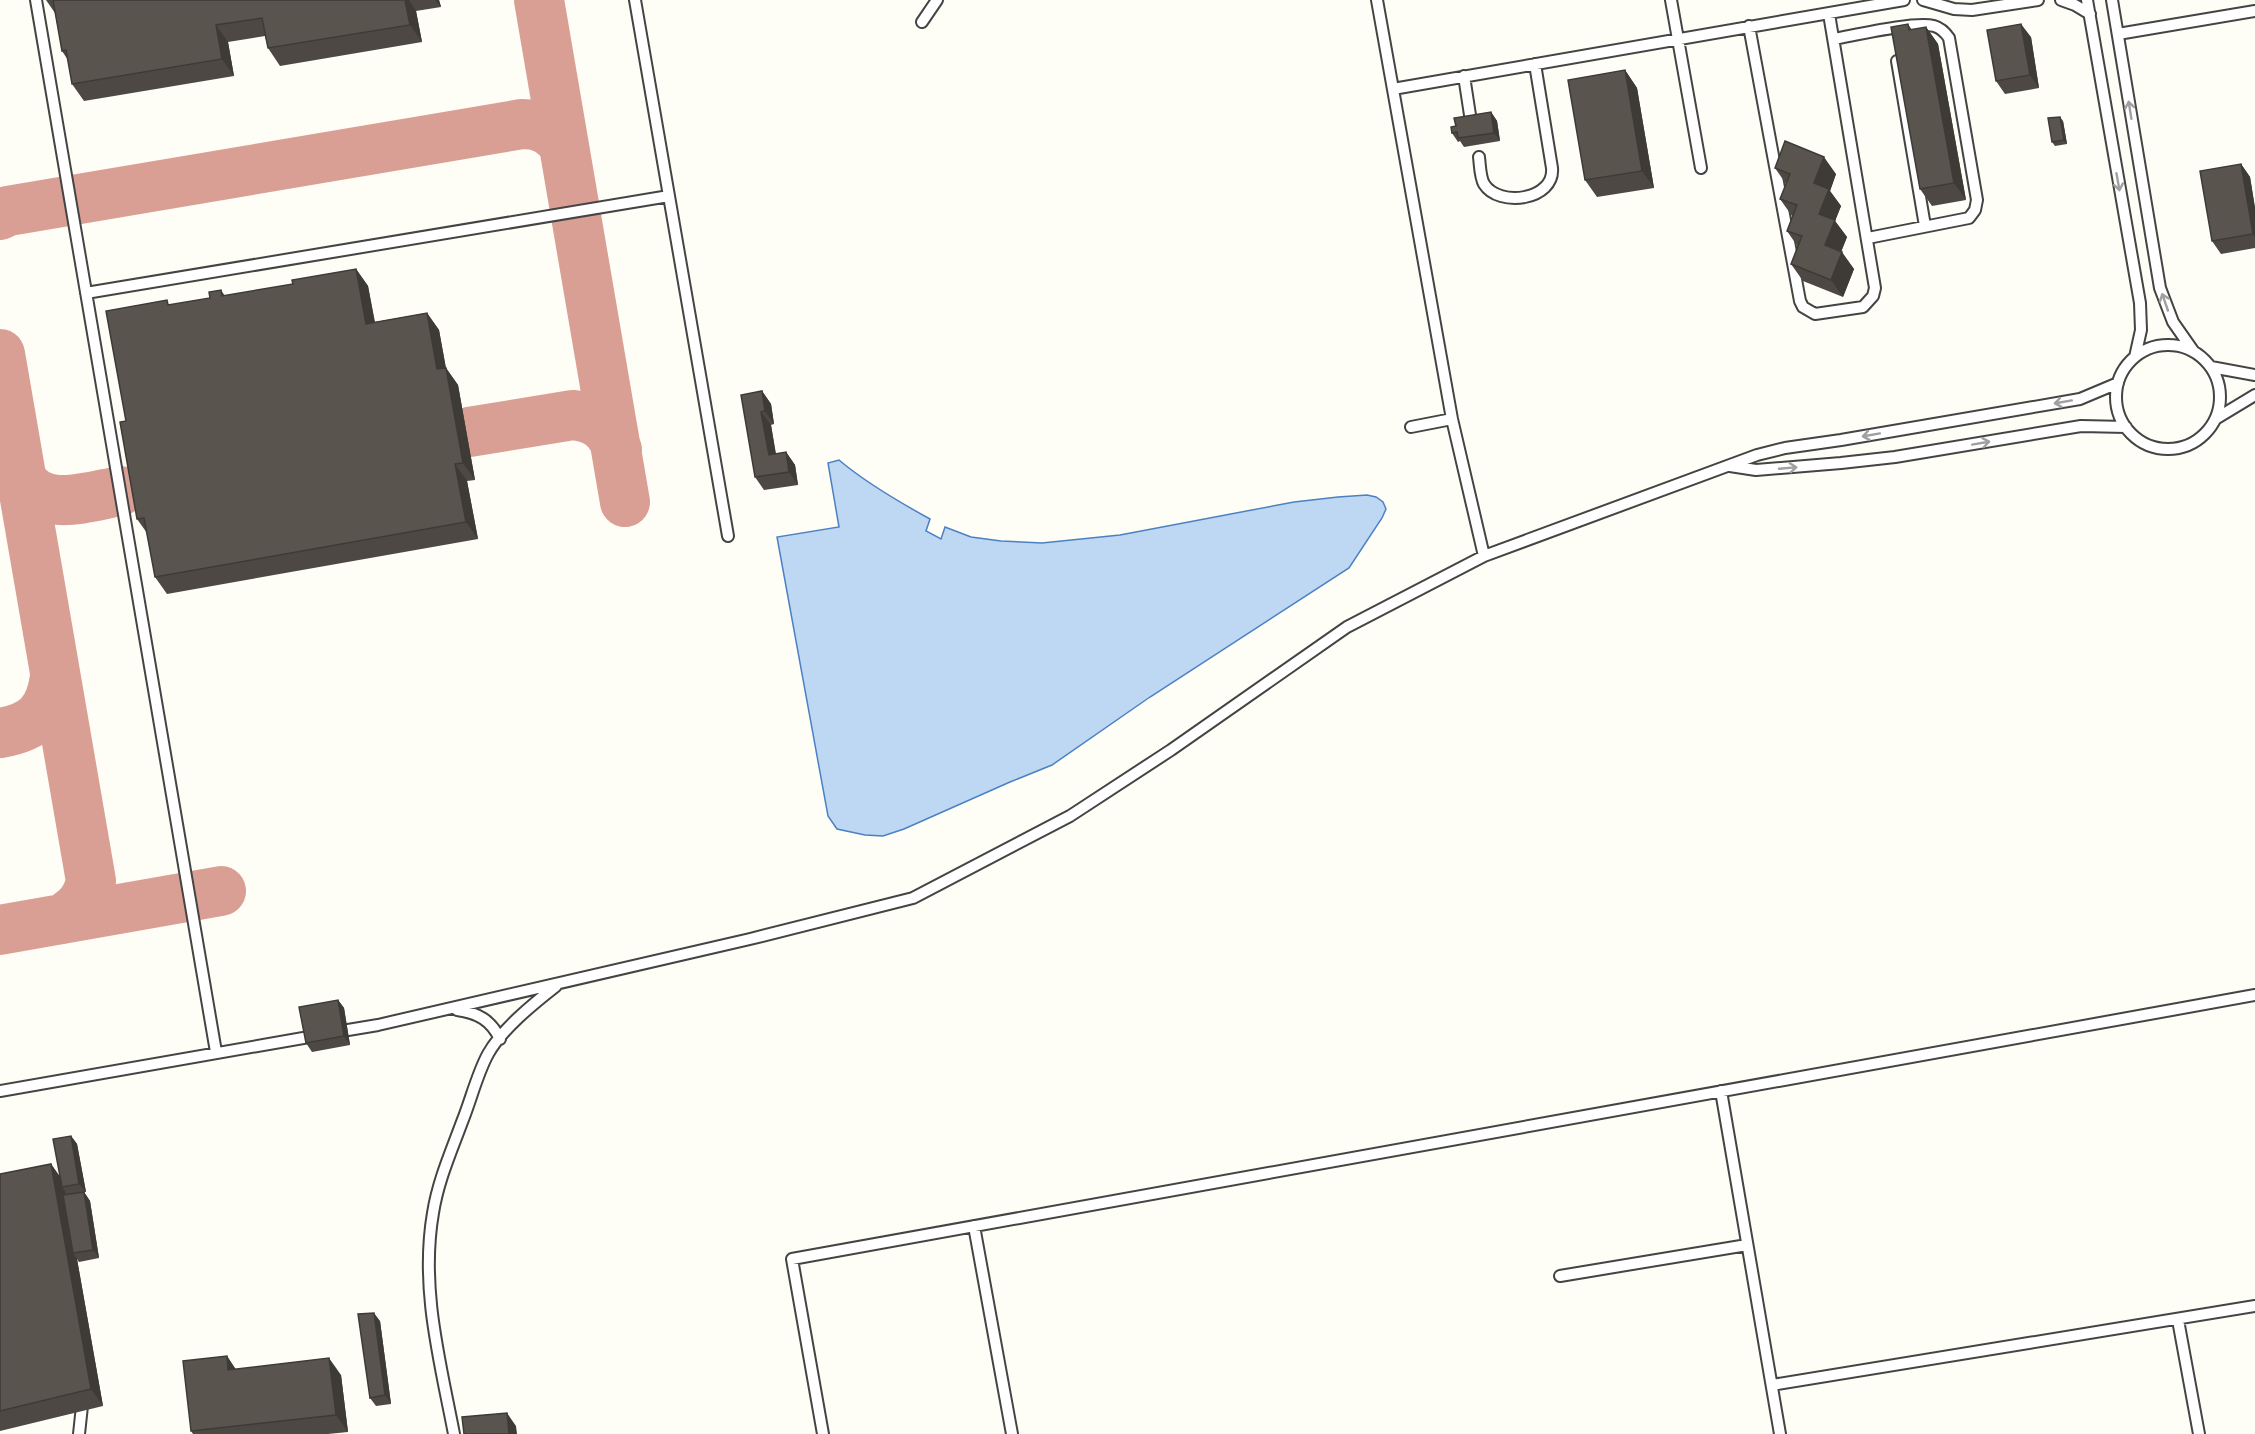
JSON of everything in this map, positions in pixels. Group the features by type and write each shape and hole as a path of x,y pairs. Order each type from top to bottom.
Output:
{"lane":[{"path":"36,0 216,1052"},
{"path":"635,0 728,536"},
{"path":"922,22 937,0"},
{"path":"1377,0 1452,418 1484,556"},
{"path":"1671,0 1701,168"},
{"path":"1392,89 1904,0"},
{"path":"1923,0 1962,10 2038,0"},
{"path":"2061,0 2090,14"},
{"path":"2087,0 2140,303 2140,330 2135,357"},
{"path":"2112,0 2160,288 2172,322 2194,352 2211,367 2220,387 2221,397 2217,418"},
{"path":"2118,34 2255,11"},
{"path":"1749,26 1799,295 1803,306 1815,314 1821,314 1863,307 1873,296 1875,280 1829,14"},
{"path":"1834,39 1891,28 1928,25 1942,29 1949,38 1975,189 1977,205 1969,218 1868,238"},
{"path":"1891,28 1893,40"},
{"path":"1895,52 1925,226"},
{"path":"1479,157 1484,185 1498,197 1511,199 1532,194 1541,191 1550,181 1552,168 1535,64"},
{"path":"1464,76 1470,115"},
{"path":"86,294 669,196"},
{"path":"2194,352 2174,345 2153,347 2135,357 2122,373 2118,383 2116,406 2126,428 2142,442 2163,449 2174,450 2185,447 2204,436 2217,418 2255,395"},
{"path":"2211,367 2255,375"},
{"path":"348,1030 750,939 913,898 1070,816 1171,750 1347,627 1484,556 1757,455 1785,448 2080,399 2104,391 2118,383"},
{"path":"1412,427 1452,418"},
{"path":"1730,466 1756,470 1841,463 1905,456 2081,426 2126,428"},
{"path":"454,1434 431,1313 428,1267 429,1239 439,1184 487,1056 528,1009 560,983"},
{"path":"823,1434 792,1259 2255,995"},
{"path":"448,1009 467,1011 482,1017 490,1023 500,1039"},
{"path":"0,1091 309,1037"},
{"path":"1721,1091 1780,1434"},
{"path":"974,1226 1012,1434"},
{"path":"1560,1276 1748,1245"},
{"path":"1772,1385 2255,1306"},
{"path":"2178,1320 2199,1434"},
{"path":"78,1385 82,1406 79,1434"}],"water":[{"path":"839,460 871,484 930,519 926,531 941,539 945,527 971,537 1042,543 1120,535 1294,502 1367,495 1383,502 1386,509 1349,568 1150,697 1052,765 904,829 883,836 865,835 837,829 828,816 777,537 839,527 828,463"}],"building":[{"path":"53,0 405,0 410,25 268,48 262,18 216,25 222,59 72,84 66,50 62,51"},
{"path":"1908,24 1909,30 1926,27 1954,183 1920,189 1891,27"},
{"path":"2021,24 2030,75 1996,81 1987,30"},
{"path":"1625,70 1642,171 1585,180 1568,80"},
{"path":"1491,112 1494,133 1458,138 1457,132 1452,133 1451,127 1456,126 1454,118"},
{"path":"2060,117 2064,140 2052,142 2048,118"},
{"path":"1785,141 1824,157 1814,183 1829,189 1819,214 1835,220 1825,245 1842,252 1831,280 1791,264 1802,236 1787,231 1797,205 1780,199 1790,174 1775,168"},
{"path":"2241,164 2253,234 2212,241 2200,171"},
{"path":"356,269 366,324 427,313 437,369 446,368 463,463 455,464 466,522 155,577 144,518 137,519 120,422 126,421 106,311 167,300 168,305 210,298 209,292 221,290 222,296 293,284 292,280"},
{"path":"762,391 765,411 761,412 769,455 786,452 789,472 755,477 741,395"},
{"path":"338,1000 344,1036 306,1043 299,1007"},
{"path":"71,1136 79,1184 62,1187 53,1139"},
{"path":"51,1164 91,1389 0,1411 0,1174"},
{"path":"84,1192 93,1250 73,1253 63,1195"},
{"path":"374,1313 385,1395 370,1398 358,1314"},
{"path":"227,1356 228,1370 329,1358 336,1415 191,1431 183,1361"},
{"path":"507,1413 509,1434 464,1434 462,1417"}],"taxiway":[{"path":"539,0 625,502"},
{"path":"0,215 8,211 522,124 546,129 564,146"},
{"path":"0,354 91,881 81,903 62,919"},
{"path":"469,432 573,415 588,418 601,425 611,436 617,450"},
{"path":"21,477 29,488 40,496 52,499 79,499 120,491"},
{"path":"0,733 23,727 39,716 49,700 55,677"},
{"path":"0,930 221,891"}]}
